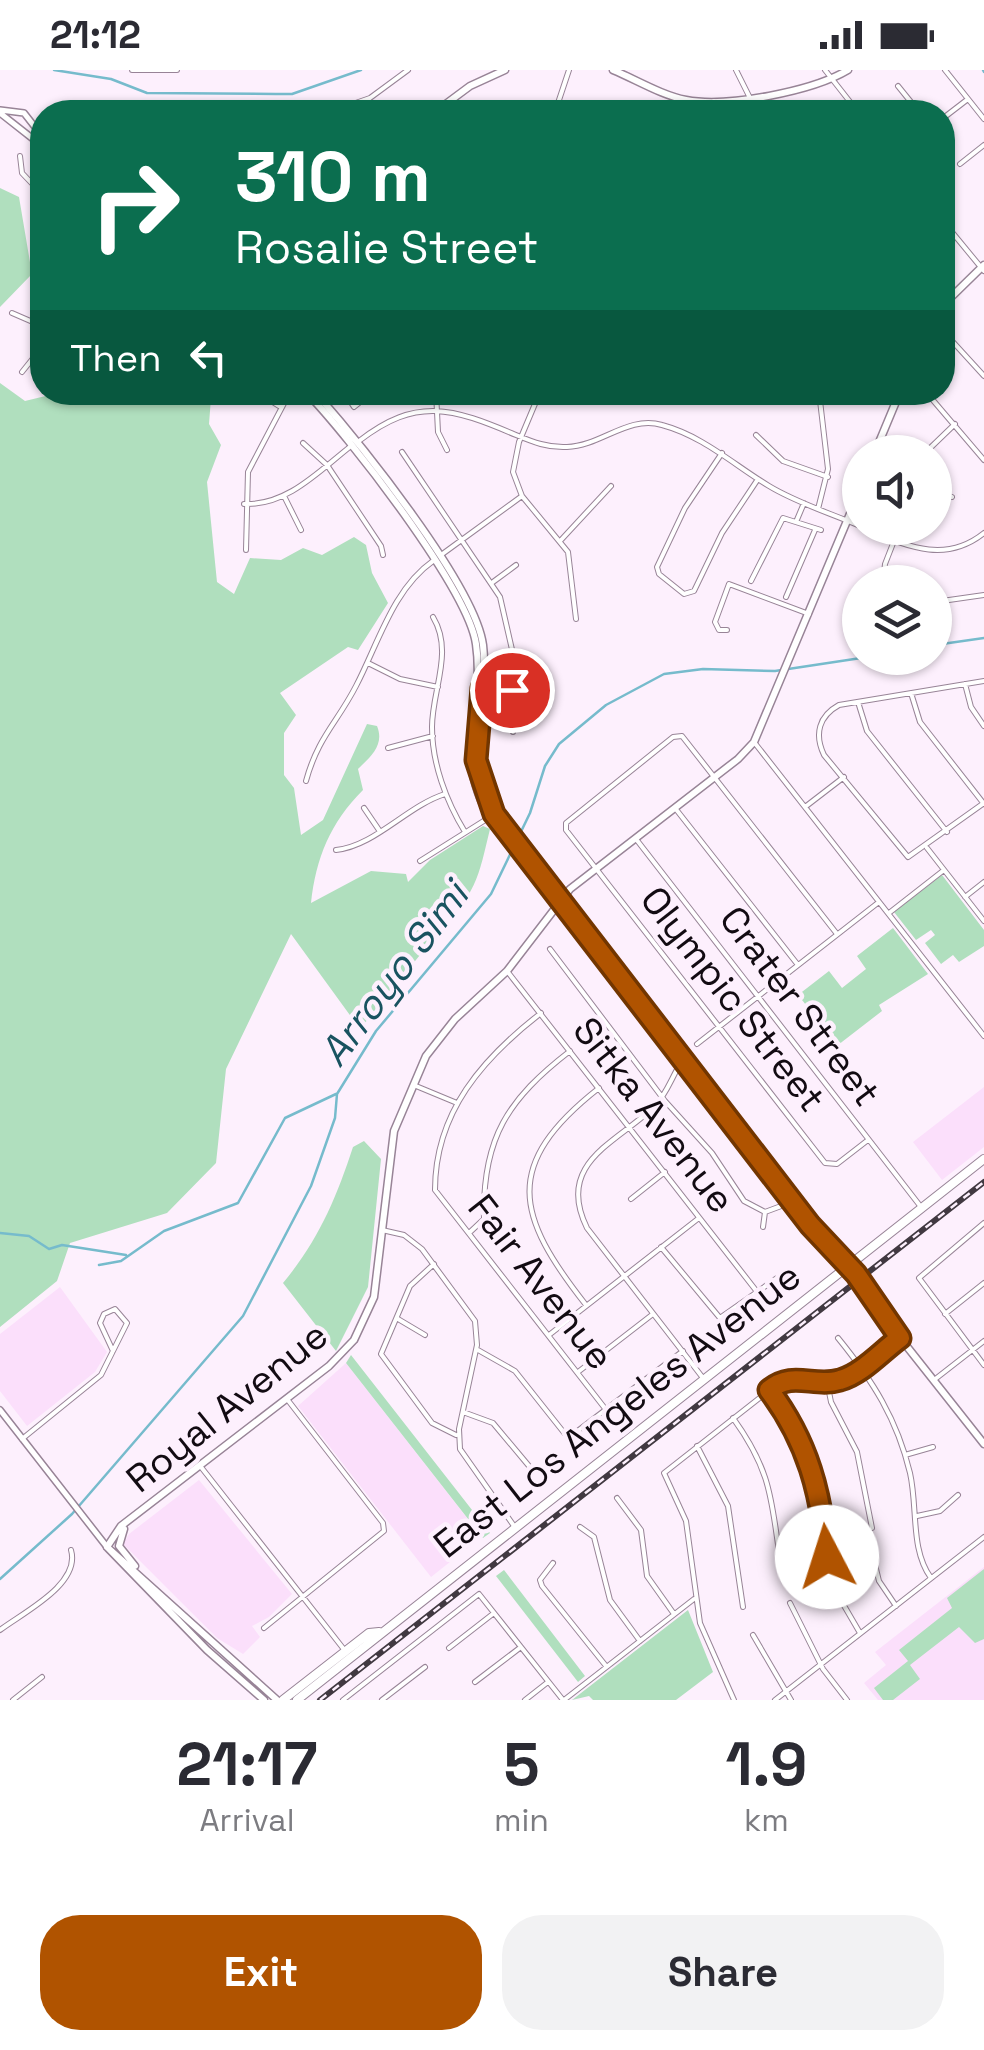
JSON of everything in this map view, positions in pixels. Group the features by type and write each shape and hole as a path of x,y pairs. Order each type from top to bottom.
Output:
{"main road":[{"path":"452,100 470,86 505,70"},
{"path":"613,70 677,97 705,100"},
{"path":"721,100 832,79 848,70"},
{"path":"955,294 983,268"},
{"path":"318,405 353,445"},
{"path":"324,405 465,592 478,622 484,658 476,760 492,816 984,1444"},
{"path":"882,435 895,405"},
{"name":"Royal Avenue","path":"108,1547 110,1537 336,1360 360,1331 377,1288 391,1147 411,1084 446,1030 508,971 559,904 754,742 842,533"},
{"name":"East Los Angeles Avenue","path":"297,1700 369,1633 379,1632 984,1159"},
{"path":"126,1526 119,1546 142,1574"},
{"path":"108,1547 280,1700"},
{"path":"108,1547 207,1650 264,1700"},
{"name":"East Los Angeles Avenue","path":"280,1700 348,1655"}],"street":[{"path":"132,70 177,70"},
{"path":"364,100 408,70"},
{"path":"560,100 569,70"},
{"path":"736,70 749,96"},
{"path":"825,70 848,100"},
{"path":"945,70 984,119"},
{"path":"898,86 909,100"},
{"path":"955,109 968,99"},
{"path":"0,112 24,113 30,121"},
{"path":"0,112 30,137"},
{"path":"11,122 16,112"},
{"path":"960,164 984,145"},
{"path":"20,156 22,173 30,181"},
{"path":"955,236 983,268"},
{"path":"12,313 30,321"},
{"path":"955,344 984,376"},
{"path":"22,372 30,362"},
{"path":"437,405 438,432 447,450"},
{"path":"535,405 521,437 513,472 522,496 561,540 573,566 576,619"},
{"path":"818,509 828,477 821,405"},
{"path":"938,405 984,460"},
{"path":"246,550 244,504 251,462 279,406"},
{"path":"244,504 266,504 284,496 396,416 437,411 466,414 545,446 572,447 630,425 652,423 722,453 758,479 842,519"},
{"path":"944,435 955,424"},
{"path":"756,435 783,461 828,477"},
{"path":"303,443 327,465 381,546 383,556"},
{"path":"402,452 493,582 512,638 513,732"},
{"path":"722,453 685,508 656,570 684,594 694,592 722,534 758,479"},
{"path":"561,540 611,486"},
{"path":"284,496 301,530"},
{"path":"306,781 319,741 367,663 406,588 437,558 522,496"},
{"path":"796,522 804,503"},
{"path":"750,581 783,518 818,530 786,597"},
{"path":"915,545 940,551 967,544 984,533"},
{"path":"493,582 516,565"},
{"path":"727,630 719,630 715,622 729,584 809,614"},
{"path":"952,600 984,595"},
{"path":"433,617 442,646 432,736 445,794 466,832"},
{"path":"367,663 400,679 438,687"},
{"path":"912,693 920,722 984,804 908,858 821,749 819,727 832,709 858,702 965,684 984,681"},
{"path":"965,684 970,707 984,726"},
{"path":"479,688 531,688"},
{"path":"858,702 867,731 948,832"},
{"path":"388,748 432,736"},
{"name":"Olympic Street","path":"715,777 682,736 677,736 565,826 825,1163 837,1164 868,1140"},
{"path":"754,742 984,1036"},
{"path":"715,777 837,934"},
{"path":"805,808 844,777"},
{"path":"336,850 379,830 414,806 445,794"},
{"path":"364,808 379,830"},
{"path":"675,808 798,966"},
{"path":"420,861 492,816"},
{"name":"Crater Street","path":"636,839 921,1207"},
{"path":"927,848 984,921"},
{"path":"889,914 944,870"},
{"path":"964,897 984,882"},
{"path":"697,1044 879,902"},
{"path":"550,949 662,1098 712,1153 744,1201 765,1212 792,1202"},
{"name":"Sitka Avenue","path":"508,971 758,1293"},
{"path":"411,1084 457,1103 490,1056 540,1013"},
{"path":"468,1233 484,1219 486,1163 504,1118 528,1085 570,1051"},
{"path":"682,1061 662,1098 588,1162 578,1190 587,1228 703,1378"},
{"path":"586,1305 541,1245 530,1196 537,1156 551,1132 599,1088"},
{"name":"Fair Avenue","path":"457,1103 439,1152 435,1186 607,1411"},
{"path":"631,1200 664,1172"},
{"path":"763,1227 765,1212"},
{"path":"548,1335 698,1218"},
{"path":"984,1224 919,1275 921,1284 984,1365"},
{"path":"382,1230 410,1238 472,1313 477,1328 476,1350 458,1436 467,1465 514,1526"},
{"path":"661,1247 716,1317 726,1317 776,1278"},
{"path":"434,1264 410,1286 382,1358 432,1423 458,1436"},
{"path":"945,1314 984,1283"},
{"path":"22,1438 106,1369 127,1324 115,1310 104,1314 100,1323 112,1351"},
{"path":"577,1373 654,1314"},
{"path":"398,1319 424,1335"},
{"path":"838,1338 888,1407 905,1455 920,1559 932,1578"},
{"path":"734,1700 707,1642 694,1599 686,1521 663,1478 769,1390 794,1378 827,1382 844,1379 900,1338"},
{"path":"934,1380 984,1341"},
{"path":"476,1350 515,1370 564,1434 572,1436 683,1352"},
{"path":"827,1382 831,1402 857,1452 872,1528"},
{"path":"769,1390 796,1428 813,1470 827,1557"},
{"path":"264,1628 384,1532 383,1523 287,1400"},
{"path":"0,1410 108,1547"},
{"path":"463,1412 493,1423 529,1466"},
{"path":"733,1418 761,1460 770,1488 784,1580"},
{"path":"697,1446 728,1506 744,1607"},
{"path":"905,1455 932,1447"},
{"path":"201,1467 348,1655"},
{"path":"916,1516 940,1511 958,1495"},
{"path":"617,1498 641,1530 646,1576 674,1614"},
{"path":"580,1527 594,1537 606,1591 640,1641"},
{"path":"775,1700 984,1538"},
{"path":"0,1630 67,1578 74,1566 72,1550"},
{"path":"872,1554 880,1581 896,1606"},
{"path":"553,1563 540,1580 542,1586 606,1667"},
{"path":"832,1586 860,1634"},
{"path":"343,1700 479,1594 564,1700 694,1599"},
{"path":"790,1603 821,1664 847,1700"},
{"path":"449,1648 494,1613"},
{"path":"753,1635 792,1700"},
{"path":"475,1682 521,1647"},
{"path":"382,1700 425,1667"},
{"path":"13,1700 42,1677"},
{"path":"525,1700 548,1682"}],"shaded area":[{"path":"984,1087 984,1147 942,1180 913,1142"},
{"path":"60,1287 107,1352 95,1372 27,1426 0,1391 0,1334"},
{"path":"346,1363 471,1523 463,1530 474,1543 431,1577 298,1406"},
{"path":"199,1480 292,1594 269,1617 252,1626 260,1637 243,1654 217,1638 123,1544 129,1534"},
{"path":"984,1567 984,1700 878,1700 864,1683 886,1665 875,1652"}],"green space":[{"path":"0,188 19,197 30,276 0,307"},
{"path":"0,383 25,401 30,400 30,405 210,405 209,424 221,445 207,482 217,582 234,594 250,558 281,560 303,548 322,555 354,537 366,545 372,573 388,603 358,650 348,647 280,693 296,715 284,733 284,775 294,788 301,835 323,820 367,724 377,726 379,733 375,750 358,769 363,790 342,815 327,842 311,903 371,871 406,874 408,882 430,860 483,826 490,829 479,873 467,897 434,928 437,934 360,1029 291,934 226,1069 216,1163 167,1213 70,1243 57,1281 0,1327"},
{"path":"942,875 984,930 984,946 959,962 953,955 941,964 925,943 935,935 931,930 916,940 894,912"},
{"path":"893,928 928,974 879,1005 882,1011 838,1045 798,995 829,971 842,988 866,969 857,956"},
{"path":"364,1141 381,1159 368,1287 336,1351 283,1283 325,1219 353,1147"},
{"path":"351,1355 490,1533 483,1538 346,1363"},
{"path":"984,1569 984,1639 975,1643 959,1627 910,1665 920,1679 893,1700 883,1700 874,1688 908,1661 899,1650 952,1608 947,1598"},
{"path":"504,1570 585,1676 578,1682 496,1576"},
{"path":"688,1610 713,1672 676,1700 593,1700 589,1696 572,1700"}],"waterway":[{"path":"54,70 111,79 147,93 276,94 292,94 361,70"},
{"name":"Arroyo Simi","path":"952,643 984,638"},
{"name":"Arroyo Simi","path":"0,1579 72,1514 243,1316 311,1186 335,1118 337,1094 376,1031 491,894 530,813 545,766 559,744 606,705 664,674 703,669 775,671 842,661"},
{"path":"99,1265 121,1261 164,1231 238,1203 285,1118 336,1094"},
{"path":"0,1233 29,1236 49,1249 62,1245 126,1255"}],"railway":[{"path":"320,1700 984,1182"}],"route":[{"path":"512,690 482,688 478,710 476,760 484,795 494,814 556,894 559,904 810,1225 872,1294 874,1303 900,1338 844,1379 827,1382 794,1378 769,1390 801,1438 813,1470 823,1512 827,1557"}]}
